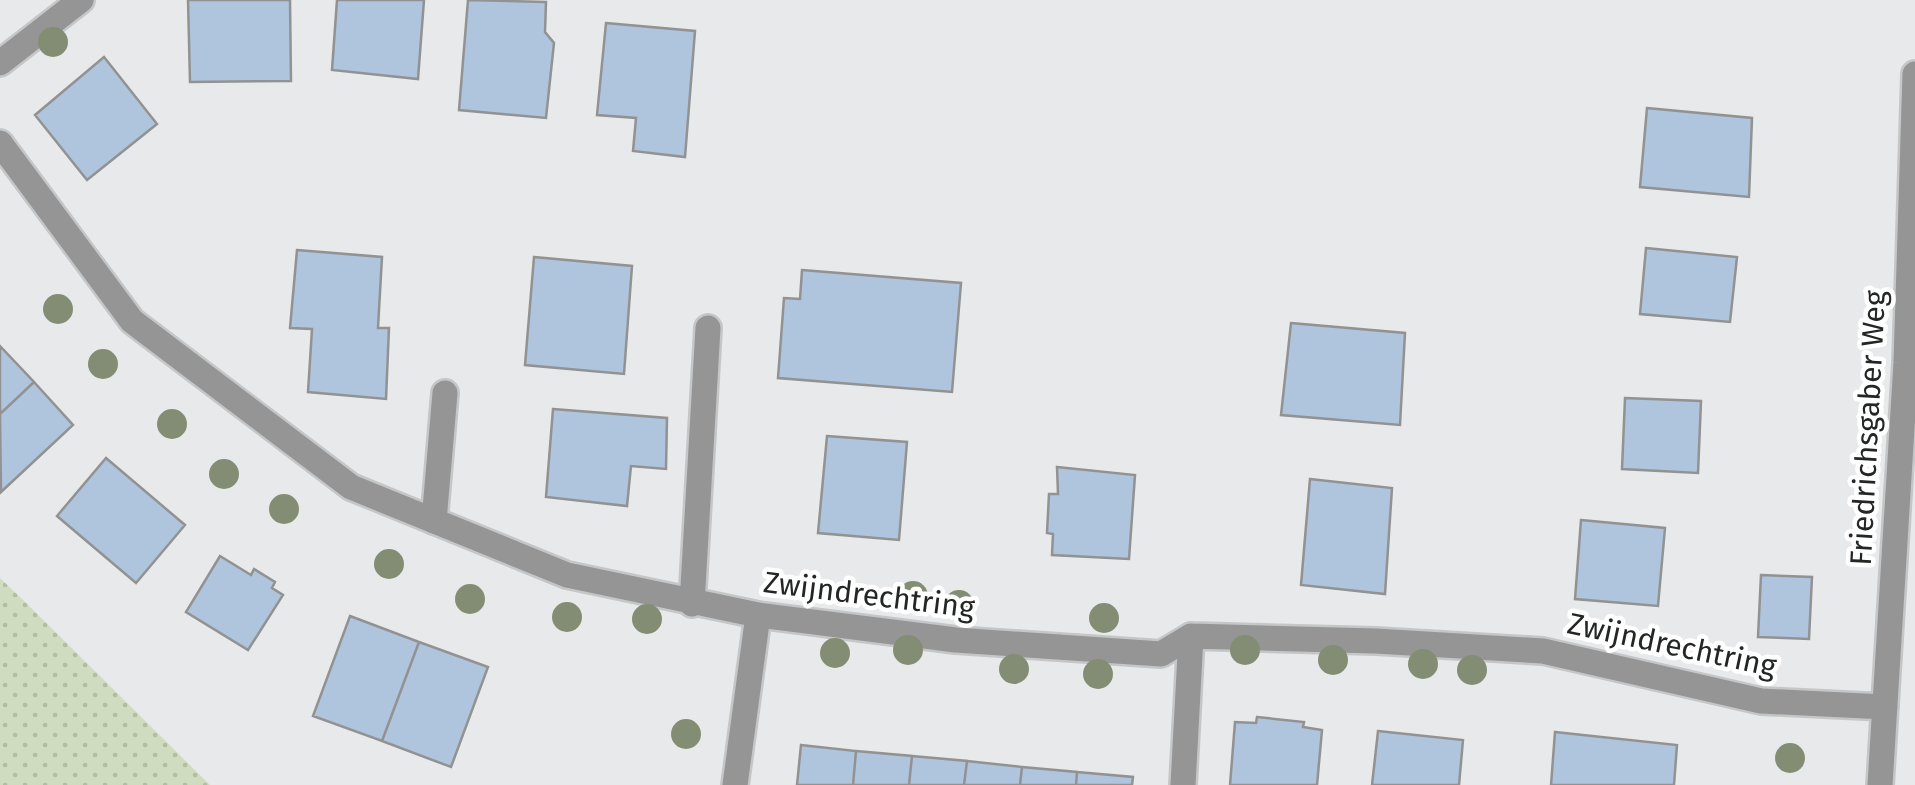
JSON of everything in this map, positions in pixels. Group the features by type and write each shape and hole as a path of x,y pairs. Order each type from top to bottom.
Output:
{"street":[{"path":"0,63 80,0"},
{"name":"Friedrichsgaber Weg","path":"1880,785 1906,363 1915,74"},
{"name":"Zwijndrechtring","path":"0,144 132,321 352,487 567,575 692,604 956,640 1162,654 1192,636 1543,651 1762,702 1885,707"},
{"path":"692,604 708,328"},
{"path":"434,521 444,393"},
{"path":"735,785 758,615"},
{"path":"1183,785 1192,636"}],"green space":[{"path":"0,578 22,599 210,785 0,785"}],"building":[{"path":"188,0 290,0 291,81 190,82"},
{"path":"337,0 424,0 418,79 332,70"},
{"path":"468,0 546,2 545,32 554,43 546,118 459,110"},
{"path":"606,23 695,31 685,157 633,151 636,118 597,115"},
{"path":"104,57 157,124 87,180 35,115"},
{"path":"1647,108 1752,118 1749,197 1640,187"},
{"path":"1646,248 1737,257 1730,322 1640,314"},
{"path":"297,250 382,257 378,328 389,328 386,399 308,392 312,329 290,328"},
{"path":"534,257 632,266 624,374 525,365"},
{"path":"802,270 961,283 952,392 778,378 784,298 800,299"},
{"path":"1291,323 1405,333 1400,425 1281,415"},
{"path":"0,346 34,382 0,414"},
{"path":"34,382 73,425 1,492 0,414"},
{"path":"1625,398 1701,401 1698,473 1622,469"},
{"path":"553,409 667,418 666,469 631,466 627,506 546,497"},
{"path":"827,436 907,442 899,540 818,533"},
{"path":"106,458 185,525 136,583 57,516"},
{"path":"1057,467 1135,475 1129,559 1052,555 1053,534 1047,533 1049,494 1058,494"},
{"path":"1310,479 1392,488 1385,594 1301,585"},
{"path":"1581,520 1665,528 1658,606 1575,599"},
{"path":"220,556 251,575 254,569 275,582 272,588 283,595 248,650 186,612"},
{"path":"1761,575 1812,577 1809,639 1758,637"},
{"path":"350,616 419,642 382,741 313,716"},
{"path":"419,642 488,667 451,767 382,741"},
{"path":"1257,717 1304,722 1303,727 1322,730 1317,785 1230,785 1235,722 1256,723"},
{"path":"1378,731 1463,740 1459,785 1372,785"},
{"path":"1555,732 1677,745 1674,785 1551,785"},
{"path":"801,745 856,751 853,785 797,785"},
{"path":"856,751 912,756 909,785 853,785"},
{"path":"912,756 967,761 964,785 909,785"},
{"path":"967,761 1022,767 1020,785 964,785"},
{"path":"1022,767 1077,772 1076,785 1020,785"},
{"path":"1077,772 1133,777 1132,785 1076,785"}]}
